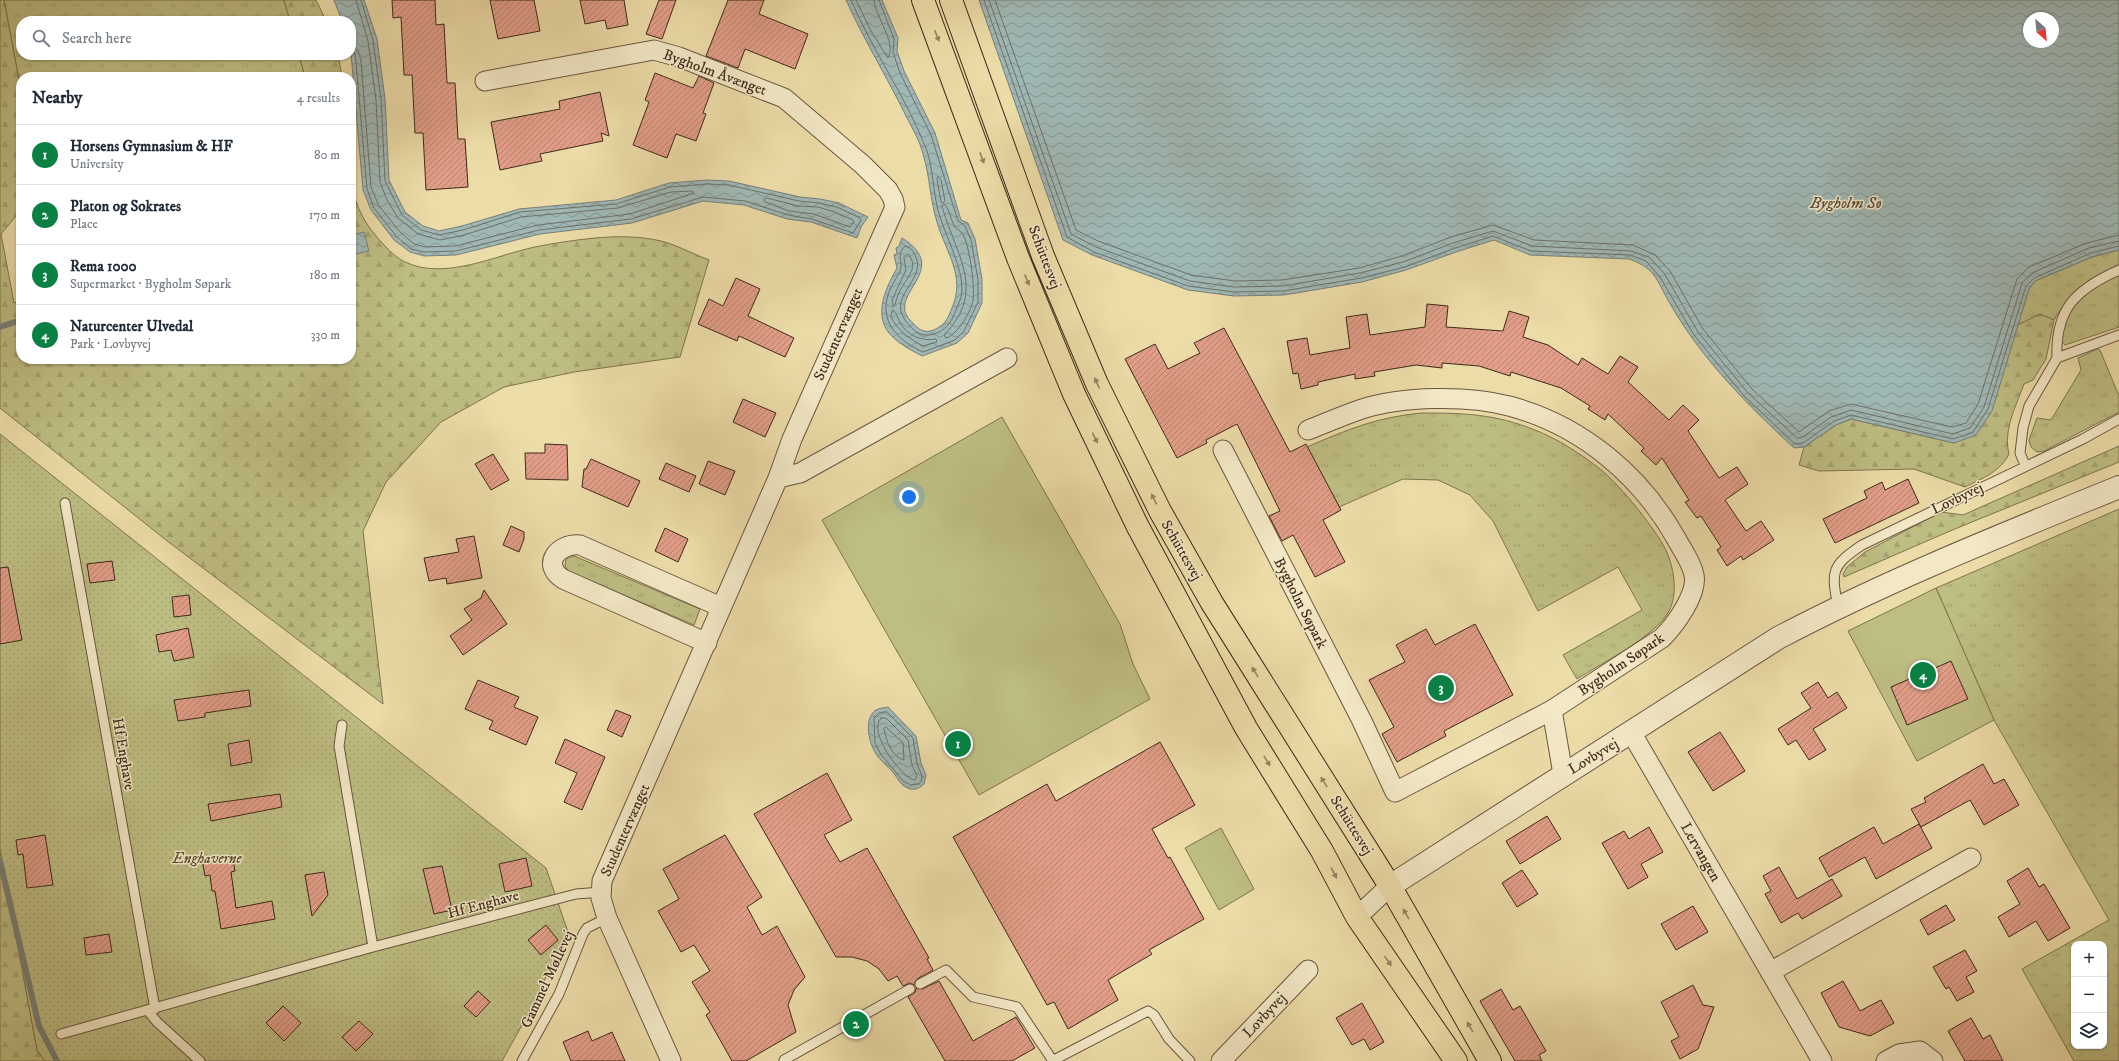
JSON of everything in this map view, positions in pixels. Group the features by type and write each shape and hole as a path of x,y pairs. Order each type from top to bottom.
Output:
{"main road":[{"name":"Schüttesvej","path":"923,0 1018,258 1074,394 1137,525 1243,721 1322,852 1357,917 1456,1061"},
{"name":"Schüttesvej","path":"951,0 1043,256 1097,384 1160,511 1212,603 1390,886 1490,1061"}],"street":[{"name":"Bygholm Åvænget","path":"485,82 654,50 679,57 784,98 863,165 888,190"},
{"name":"Studentervænget","path":"671,1061 607,918 601,898 602,881 778,478 792,439 895,207 888,190"},
{"path":"778,478 800,474 856,449 1007,358"},
{"name":"Bygholm Søpark","path":"1223,450 1362,721 1395,792 1552,710 1662,638 1675,625 1690,598 1695,576 1688,558 1672,531 1636,482 1609,456 1551,420 1508,406 1460,399 1414,399 1363,409 1308,430"},
{"name":"Lovbyvej","path":"1357,917 1390,886 1778,638 1838,607 1949,556 2119,487"},
{"path":"707,643 556,575 552,566 555,556 560,549 570,544 580,545 721,607"},
{"path":"1552,710 1563,774"},
{"name":"Lervangen","path":"1632,732 1822,1061"},
{"path":"1770,972 1971,858"},
{"name":"Lovbyvej","path":"1221,1061 1308,970"},
{"path":"1886,1061 1898,1054 1920,1051 1933,1061"}],"lane":[{"path":"2025,466 2020,453 2023,428 2029,406 2057,358 2056,340 2063,315 2078,294 2087,286 2119,270"},
{"path":"2057,358 2119,335"},
{"name":"Lovbyvej","path":"1838,607 1833,582 1836,568 1844,557 1875,539 2082,439 2119,419"},
{"name":"Hf Enghave","path":"65,503 152,1010"},
{"path":"342,725 339,746 374,947"},
{"name":"Hf Enghave","path":"61,1034 152,1010 374,947 576,894 601,892"},
{"name":"Gammel Møllevej","path":"522,1061 559,994 583,934 587,928 607,918"},
{"path":"920,984 946,970 973,997 1017,1007 1053,1061 1148,1011 1154,1015 1169,1039 1190,1061"},
{"path":"784,1060 910,989"},
{"path":"152,1010 157,1022 200,1061"}],"green space":[{"path":"0,0 4,0 17,72 16,72 16,216 1,234 14,303 16,302 16,364 356,364 356,201 366,222 386,247 405,262 420,267 437,269 453,268 557,243 612,237 653,239 679,247 709,260 680,357 574,372 504,387 441,422 386,482 363,531 383,704 166,540 0,408"},
{"path":"4,0 284,0 289,16 16,16 16,60 300,60 304,72 17,72"},
{"path":"284,0 316,0 324,16 289,16"},
{"path":"300,60 339,60 341,72 304,72"},
{"path":"2119,250 2119,266 2090,281 2082,287 2067,301 2054,320 2040,314 2018,325 2029,289 2035,281 2092,257"},
{"path":"2119,274 2119,327 2065,345 2062,342 2063,330 2073,309 2080,300 2098,285"},
{"path":"2040,314 2054,320 2046,359 2033,380 2024,384 2014,409 2009,427 2009,454 2001,465 1990,474 1965,487 1914,469 1819,471 1799,465 1804,447 1836,425 1851,419 1954,443 2006,362 2018,325"},
{"path":"2097,349 2100,350 2119,396 2119,412 2044,451 2037,452 2031,447 2029,440 2037,418 2051,420 2081,370 2078,358"},
{"path":"1422,413 1466,414 1493,418 1520,425 1561,442 1577,452 1608,476 1638,509 1657,534 1668,555 1672,568 1674,590 1672,604 1669,611 1653,630 1628,648 1577,679 1563,655 1642,610 1618,567 1538,611 1493,521 1470,495 1438,480 1403,479 1339,507 1307,447 1363,425 1391,417"},
{"path":"1002,417 1120,624 1133,664 1150,699 979,795 822,520"},
{"name":"Enghaverne","path":"0,434 546,868 568,932 527,1016 502,1061 45,1061 37,1050 0,849"},
{"path":"2119,446 2119,462 1950,531 1844,577 1843,574 1847,567 1865,552 1941,512 1963,515"},
{"path":"2119,509 2119,1061 2074,1061 2022,969 2071,941 2071,1049 2107,1049 2107,941 2072,941 2109,920 1994,720 1936,588"},
{"path":"574,556 700,609 694,625 568,571 565,566 566,559"},
{"path":"1936,588 1994,720 1917,761 1848,631"},
{"path":"1221,828 1254,889 1219,910 1185,848"},
{"path":"0,849 37,1050 45,1061 0,1061"}],"water":[{"path":"334,0 364,0 377,39 385,99 389,180 405,212 423,226 439,231 462,226 519,209 616,200 669,183 707,180 729,181 800,197 839,203 868,217 861,227 857,238 811,222 787,219 744,205 703,201 632,223 540,234 456,255 424,256 410,252 394,240 371,210 363,190 356,111 356,72 353,72 352,60 356,60 356,16 340,16"},
{"path":"846,0 882,0 898,38 897,51 904,71 935,133 961,220 968,223 975,239 982,279 982,303 968,333 957,343 922,356 892,337 884,325 882,317 883,300 889,283 897,268 894,255 897,254 896,248 899,246 902,238 916,250 921,261 921,271 910,291 906,301 905,310 910,320 922,330 930,331 936,329 947,319 956,296 956,275 935,214 920,144 899,101 860,30"},
{"name":"Bygholm Sø","path":"979,0 2119,0 2119,250 2092,257 2035,281 2029,289 1992,411 1976,435 1954,443 1851,419 1836,425 1804,447 1794,448 1760,416 1728,382 1698,346 1651,272 1646,267 1629,259 1530,255 1494,240 1406,270 1362,282 1284,295 1234,296 1188,290 1092,255 1063,240"},
{"path":"364,232 369,251 356,254 356,234"},
{"path":"888,707 916,736 921,763 926,775 924,784 921,787 914,789 907,788 898,780 873,749 868,731 870,719 876,710"}],"building":[{"path":"392,0 435,0 436,25 444,24 447,83 455,83 458,139 465,139 468,187 426,190 423,133 415,133 412,75 404,75 401,17 393,18"},
{"path":"490,0 534,0 540,31 498,39"},
{"path":"580,0 624,0 628,25 607,29 605,20 585,24"},
{"path":"659,0 676,0 662,39 646,34"},
{"path":"728,0 764,0 759,14 808,34 795,69 745,49 738,68 706,56"},
{"path":"655,73 693,88 699,76 714,83 703,113 706,114 696,141 676,134 667,158 633,145 649,102 645,100"},
{"path":"600,92 609,136 601,133 603,141 540,154 542,161 500,170 491,122 560,109 559,101"},
{"path":"736,278 760,289 748,316 794,338 785,357 739,336 737,341 698,324 709,299 723,306"},
{"path":"1427,304 1448,306 1446,327 1503,331 1509,311 1529,317 1523,337 1548,345 1578,365 1582,358 1608,374 1620,356 1638,367 1628,382 1669,420 1683,405 1699,420 1688,431 1719,478 1737,467 1748,484 1725,500 1746,531 1761,521 1774,540 1743,560 1741,556 1727,566 1717,550 1721,547 1701,516 1697,518 1685,502 1689,500 1662,458 1656,465 1641,451 1644,448 1608,414 1605,420 1588,409 1590,406 1561,388 1511,372 1510,376 1479,366 1442,363 1442,368 1416,365 1374,372 1375,376 1355,379 1355,374 1318,382 1318,385 1301,389 1298,373 1293,374 1287,341 1307,338 1310,355 1350,348 1346,317 1367,314 1370,335 1425,327"},
{"path":"1224,328 1290,452 1306,444 1341,510 1323,520 1345,562 1315,577 1293,535 1282,541 1269,516 1280,511 1237,424 1206,440 1207,443 1177,458 1125,359 1155,344 1168,369 1200,353 1194,343"},
{"path":"743,399 776,413 765,437 733,422"},
{"path":"545,444 567,445 568,480 526,479 525,453 545,453"},
{"path":"493,454 509,480 491,490 475,464"},
{"path":"591,459 640,481 628,507 582,487 584,469 586,469"},
{"path":"708,461 735,471 725,495 699,484"},
{"path":"666,463 696,476 689,492 659,479"},
{"path":"1908,479 1919,503 1835,543 1823,519 1867,498 1864,491 1882,482 1885,490"},
{"path":"511,526 524,532 524,539 519,552 503,545"},
{"path":"665,528 688,539 678,562 655,551"},
{"path":"474,536 482,578 447,584 446,578 429,581 424,558 459,552 456,539"},
{"path":"112,561 115,580 90,583 87,564"},
{"path":"8,567 22,640 0,644 0,568"},
{"path":"484,590 507,624 463,655 450,636 472,620 464,609 481,598"},
{"path":"189,595 191,615 174,617 172,597"},
{"path":"1475,624 1513,695 1444,731 1446,736 1397,762 1382,734 1394,727 1369,680 1405,662 1396,645 1426,629 1435,645"},
{"path":"188,628 194,657 174,661 171,650 159,652 156,635"},
{"path":"1951,661 1968,699 1907,725 1891,687"},
{"path":"478,680 519,697 514,707 538,717 526,745 489,729 493,721 465,709"},
{"path":"1818,682 1828,698 1837,692 1847,708 1813,729 1826,750 1809,760 1796,740 1788,745 1778,729 1811,708 1801,693"},
{"path":"249,690 251,706 205,713 205,717 178,721 174,700"},
{"path":"616,710 631,716 622,737 607,730"},
{"path":"1720,732 1745,771 1713,791 1688,752"},
{"path":"565,739 605,757 582,810 564,802 577,773 555,763"},
{"path":"249,740 252,762 231,766 228,744"},
{"path":"1160,742 1195,805 1152,829 1168,858 1170,857 1204,919 1149,950 1152,954 1108,980 1118,1000 1068,1029 1054,1002 1047,1005 953,837 1047,784 1056,801"},
{"path":"1983,764 1994,784 2004,779 2019,805 1984,825 1970,800 1921,827 1911,809 1926,802 1924,798"},
{"path":"827,773 852,820 824,835 840,862 867,848 929,958 927,959 933,970 917,979 914,985 910,983 903,986 897,976 888,981 879,969 867,961 852,957 836,957 754,814"},
{"path":"280,794 282,807 211,821 208,804"},
{"path":"1547,816 1561,839 1520,864 1506,841"},
{"path":"1919,824 1932,848 1876,879 1865,857 1829,877 1819,858 1874,827 1883,844"},
{"path":"1649,827 1663,852 1641,864 1648,877 1628,889 1602,843 1624,831 1629,839"},
{"path":"45,835 53,885 27,888 23,854 18,855 16,840"},
{"path":"725,835 762,897 747,907 762,935 777,926 805,977 794,990 788,1005 796,1032 746,1061 732,1061 706,1015 710,1012 692,982 710,971 694,945 681,952 658,911 679,899 663,869"},
{"path":"232,855 235,871 231,872 236,908 272,901 275,919 221,929 215,891 212,891 210,875 205,876 202,859"},
{"path":"526,858 532,886 505,892 499,864"},
{"path":"442,866 452,910 434,914 423,869"},
{"path":"1779,867 1797,899 1832,879 1842,896 1802,919 1798,913 1781,923 1765,894 1771,891 1763,876"},
{"path":"2028,868 2039,887 2044,884 2070,928 2048,941 2036,921 2009,937 1998,917 2020,904 2007,881"},
{"path":"1522,870 1538,894 1517,907 1502,883"},
{"path":"324,872 328,895 312,916 305,875"},
{"path":"1946,905 1955,920 1928,935 1920,920"},
{"path":"1693,906 1708,932 1676,950 1661,924"},
{"path":"546,925 558,940 541,955 528,940"},
{"path":"109,934 112,952 86,955 84,938"},
{"path":"1965,950 1977,971 1966,977 1974,992 1957,1001 1949,987 1946,989 1933,967"},
{"path":"939,981 973,1041 1016,1017 1035,1048 1012,1061 945,1061 908,997 915,992 916,988 922,989"},
{"path":"1843,981 1860,1011 1881,1000 1894,1023 1870,1036 1839,1027 1821,993"},
{"path":"1693,985 1703,1005 1714,1007 1698,1049 1680,1059 1671,1041 1679,1037 1661,1002"},
{"path":"1501,989 1513,1010 1520,1006 1546,1051 1539,1055 1542,1061 1515,1061 1480,1001"},
{"path":"478,991 490,1002 476,1017 464,1006"},
{"path":"1362,1003 1384,1042 1370,1050 1364,1039 1352,1045 1336,1018"},
{"path":"283,1006 301,1023 284,1041 266,1023"},
{"path":"1971,1018 1983,1039 1990,1035 2003,1061 1965,1061 1948,1031"},
{"path":"359,1021 373,1034 356,1051 342,1037"},
{"path":"588,1031 592,1041 612,1032 625,1061 571,1061 563,1042"}],"waterway":[{"path":"0,327 16,322"},
{"path":"0,861 39,1026 57,1061"}],"place":[{"name":"Naturcenter Ulvedal","path":"1923,675"},
{"name":"Rema 1000","path":"1441,688"},
{"name":"Horsens Gymnasium & HF","path":"958,744"},
{"name":"Platon og Sokrates","path":"856,1024"}]}
